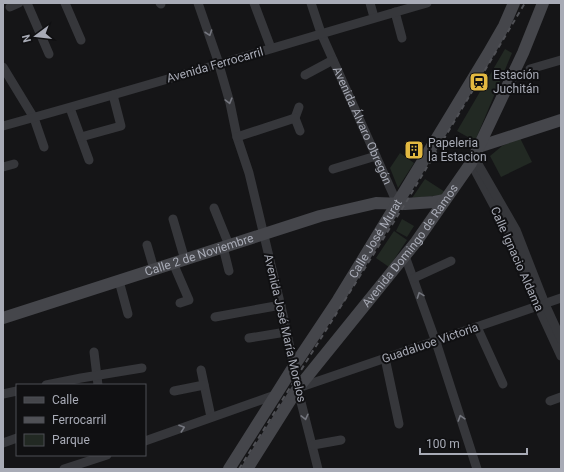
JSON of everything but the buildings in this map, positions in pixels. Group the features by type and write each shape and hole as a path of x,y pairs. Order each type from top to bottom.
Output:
{"street":[{"path":"10,7 19,3"},
{"name":"Avenida José María Morelos","path":"198,3 210,35 230,103 237,138 249,173 318,469"},
{"path":"254,3 271,48"},
{"name":"Avenida Álvaro Obregón","path":"311,3 321,33 397,203"},
{"path":"370,3 374,17"},
{"name":"Avenida Ferrocarril","path":"3,126 70,108 424,3"},
{"name":"Calle José Murat","path":"229,469 275,395 338,300 489,52 504,26 514,3"},
{"name":"Avenida Domingo de Ramos","path":"246,469 298,388 405,256 445,200 476,151 489,125 523,53 543,3"},
{"path":"66,6 81,40"},
{"path":"29,7 49,54"},
{"path":"395,12 402,38"},
{"path":"305,75 334,60"},
{"path":"530,69 561,60"},
{"path":"3,67 34,118 44,147"},
{"path":"80,137 121,126 113,95"},
{"path":"299,107 295,118 300,131"},
{"path":"70,108 89,160"},
{"path":"476,151 501,136 561,112"},
{"path":"237,138 295,118"},
{"path":"501,136 561,120"},
{"path":"489,125 501,136"},
{"name":"Calle Ignacio Aldama","path":"476,151 512,232 561,356"},
{"path":"332,169 376,156"},
{"path":"3,167 14,164"},
{"path":"397,203 414,204 445,200"},
{"name":"Calle 2 de Noviembre","path":"3,318 320,216 376,203 397,203"},
{"path":"214,208 226,246 229,271"},
{"path":"173,219 179,262 189,300 180,303"},
{"path":"147,245 154,269"},
{"path":"405,256 436,342 476,469"},
{"path":"414,278 451,261"},
{"path":"119,281 128,314"},
{"name":"Guadaluoe Victoria","path":"298,388 561,298"},
{"path":"215,317 281,305"},
{"name":"Calle Ignacio Aldama","path":"542,305 561,339"},
{"path":"477,327 503,384"},
{"path":"249,338 286,332"},
{"path":"94,352 97,380"},
{"path":"386,358 399,424"},
{"path":"51,384 80,378 97,380 142,368"},
{"path":"200,370 211,417"},
{"path":"174,391 204,385"},
{"path":"3,394 16,391"},
{"path":"146,441 275,395"},
{"path":"550,401 561,397"},
{"path":"3,442 16,438"},
{"path":"313,445 341,440"},
{"path":"64,469 104,456"}],"green space":[{"path":"505,49 512,53 475,141 457,131"},
{"path":"520,138 532,162 501,177 490,156 502,146"},
{"path":"400,153 414,163 398,188 390,168"},
{"path":"425,179 445,192 442,195 412,198"},
{"path":"402,219 414,226 407,237 396,231"},
{"path":"394,231 407,240 389,267 376,258"}],"railway":[{"path":"239,469 405,204 525,3"}],"place":[{"name":"Estación Juchitán","path":"479,82"},
{"name":"Papeleria la Estacion","path":"414,150"}]}
